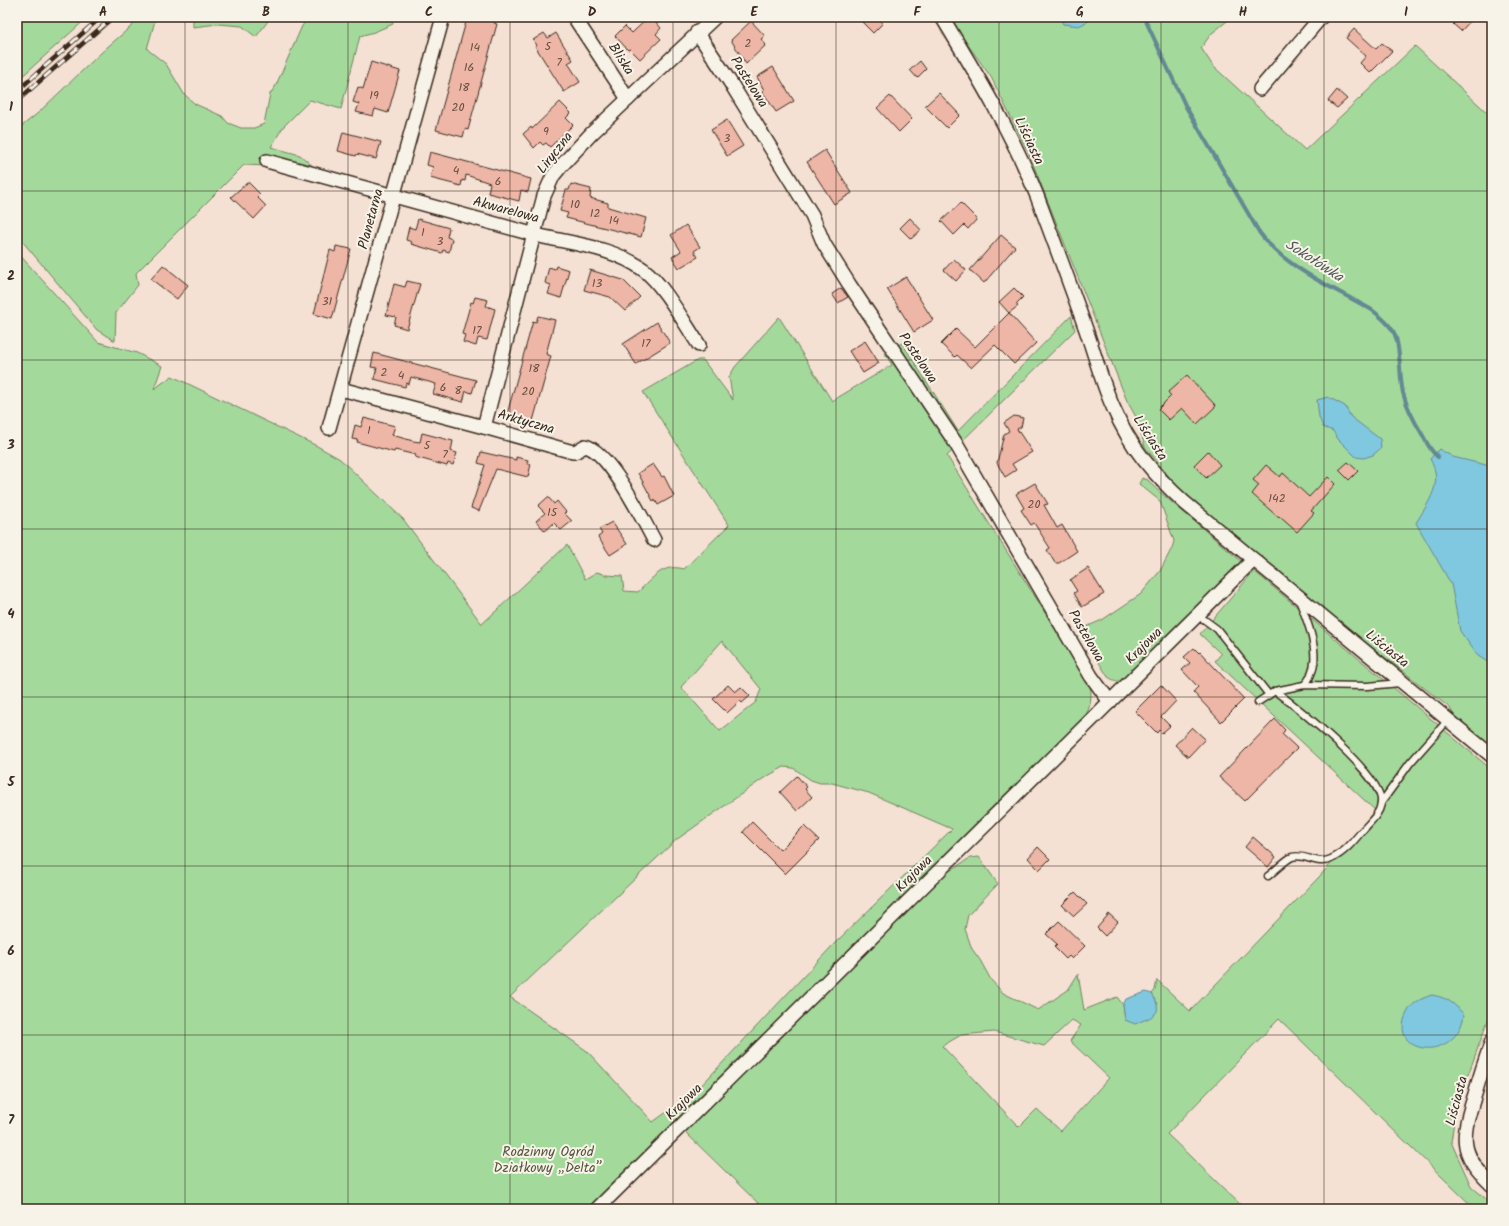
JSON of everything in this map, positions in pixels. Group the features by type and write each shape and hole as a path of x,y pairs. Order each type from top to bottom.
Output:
{"street":[{"name":"Planetarna","path":"329,428 443,17"},
{"name":"Bliska","path":"574,17 628,99"},
{"name":"Liryczna","path":"484,426 544,196 553,176 590,134 697,32 715,17"},
{"name":"Liściasta","path":"942,17 993,104 1016,148 1037,196 1084,324 1112,407 1141,457 1160,481 1185,503 1297,597 1492,756"},
{"path":"1260,89 1321,17"},
{"name":"Pastelowa","path":"697,32 730,82 812,215 824,244 849,284 955,442 1091,676 1110,702"},
{"name":"Akwarelowa","path":"267,161 534,234 606,251 623,258 645,270 659,285 699,345"},
{"name":"Arktyczna","path":"341,389 484,426 573,452 576,452 585,446 590,447 617,475 654,540"},
{"name":"Krajowa","path":"597,1209 1253,560"},
{"name":"Liściasta","path":"1492,1041 1468,1116 1464,1134 1469,1157 1475,1168 1492,1185"}],"lane":[{"path":"1297,597 1308,624 1313,643 1314,661 1312,673 1304,685"},
{"path":"1198,615 1217,629 1269,695"},
{"path":"1258,702 1275,691 1304,685 1368,686 1402,683"},
{"path":"1275,691 1296,707 1362,766 1373,780 1379,791 1381,803"},
{"path":"1268,876 1292,857 1300,856 1320,862 1330,860 1345,850 1376,815 1381,803 1410,764 1448,720"}],"green space":[{"path":"17,17 88,17 17,81"},
{"path":"142,17 156,17 147,49 166,64 184,94 195,104 222,116 228,123 241,128 254,128 264,124 270,94 275,87 302,26 309,17 391,17 393,24 360,36 341,109 310,100 283,127 271,147 300,155 315,168 244,165 136,273 138,285 116,313 115,341 97,330 17,235 17,130 38,113 104,50"},
{"path":"193,17 271,17 256,37 242,26 218,24 193,27"},
{"path":"948,17 1232,17 1211,34 1201,48 1213,66 1305,150 1415,46 1492,117 1492,748 1453,714 1450,708 1254,555 1180,490 1145,447 1136,417 1127,401 1029,154 991,77"},
{"name":"Rodzinny Ogród Działkowy „Delta”","path":"17,252 98,342 137,353 162,366 154,389 172,376 317,446 340,459 403,519 482,624 567,545 585,579 597,572 606,575 622,576 624,591 638,592 653,577 664,570 670,568 684,569 729,525 643,392 698,360 703,360 733,400 729,377 735,367 779,317 832,401 892,365 884,352 902,343 958,431 1071,316 1075,330 947,456 1090,685 1091,701 1086,716 1080,725 595,1209 17,1209","holes":["722,641 761,689 756,702 720,731 681,687","784,767 793,768 811,780 820,783 832,783 869,793 952,829 834,944 697,1090 653,1122 587,1051 510,997 676,840 764,778"]},
{"path":"1142,478 1148,480 1154,487 1242,562 1123,681 1119,681 1108,677 1079,630 1102,620 1141,594 1160,571 1172,548 1174,541 1160,501 1139,484"},
{"path":"1254,571 1492,770 1492,1009 1456,1108 1451,1142 1471,1186 1492,1204 1492,1209 1475,1209 1279,1019 1167,1134 1245,1209 764,1209 683,1130 935,880 970,858 979,857 998,884 968,915 965,929 972,949 991,980 1003,993 1038,1010 1068,990 1078,974 1084,1010 1117,997 1123,1005 1125,1020 1158,1004 1152,994 1155,990 1157,980 1190,1011 1319,877 1377,812 1215,661 1221,654 1200,634","holes":["1072,1020 1081,1025 1070,1041 1109,1078 1061,1131 1037,1109 1019,1127 942,1046 961,1035 994,1032 1044,1046"]}],"water":[{"path":"1059,17 1096,17 1079,26 1063,24"},
{"path":"1328,397 1345,406 1351,417 1380,439 1381,448 1373,455 1364,458 1356,457 1338,439 1333,431 1323,427 1319,417 1317,400"},
{"path":"1439,449 1453,457 1486,465 1492,468 1492,665 1478,656 1460,631 1451,584 1416,523 1433,492 1436,476 1430,459"},
{"path":"1146,992 1152,994 1156,1001 1157,1011 1155,1014 1152,1017 1135,1024 1125,1020 1123,1005 1126,999"},
{"path":"1432,995 1450,1002 1464,1015 1459,1030 1450,1041 1439,1047 1427,1048 1416,1046 1407,1040 1403,1030 1405,1017 1412,1005 1423,998"}],"building":[{"path":"473,17 496,17 494,23 497,24 468,130 465,129 463,137 436,130 467,18 472,20"},
{"path":"857,17 876,17 883,23 873,33"},
{"path":"1460,17 1474,17 1461,31 1453,24"},
{"path":"648,18 651,21 653,19 661,28 656,34 661,39 640,59 630,49 628,50 615,36 625,26 632,33"},
{"path":"751,21 765,36 761,39 766,45 746,64 731,40"},
{"path":"1354,29 1376,49 1382,43 1392,51 1370,73 1360,63 1366,56 1346,38"},
{"path":"544,33 548,38 556,33 573,60 568,63 580,82 564,92 535,46 537,45 533,40"},
{"path":"920,61 926,69 917,78 910,70"},
{"path":"371,62 400,71 388,113 375,109 373,116 356,112 359,104 353,102 358,87 363,89"},
{"path":"773,67 794,101 776,112 762,91 764,90 757,77"},
{"path":"1337,90 1347,99 1337,108 1328,101"},
{"path":"939,93 960,115 947,128 925,106"},
{"path":"890,96 912,119 899,132 877,108"},
{"path":"560,102 571,113 566,118 573,125 550,147 546,143 543,145 540,142 534,148 523,134 531,127 532,129"},
{"path":"727,120 743,146 727,156 711,130"},
{"path":"343,132 381,142 376,159 338,151"},
{"path":"825,150 852,193 834,204 807,162"},
{"path":"430,152 531,179 528,192 521,190 519,201 488,193 490,183 466,175 465,181 462,180 461,186 430,178 433,167 427,165"},
{"path":"248,182 260,194 257,197 266,206 254,219 231,197"},
{"path":"571,184 591,189 590,198 608,203 608,207 646,218 641,237 566,218 568,213 560,211 566,190 569,190"},
{"path":"961,203 977,219 968,229 964,225 954,235 941,221"},
{"path":"910,218 921,230 911,239 900,228"},
{"path":"418,219 449,228 447,237 452,239 449,252 443,250 442,253 411,244 412,242 406,240 409,227 415,229"},
{"path":"686,225 700,247 694,251 698,257 679,268 672,257 681,251 671,235"},
{"path":"1001,235 1015,247 984,283 970,270"},
{"path":"336,246 351,249 332,319 314,314 330,250 335,252"},
{"path":"954,259 966,270 956,281 944,270"},
{"path":"163,265 188,285 177,299 151,279"},
{"path":"556,266 569,270 561,298 548,294 551,285 545,283 549,267 555,269"},
{"path":"590,270 623,280 640,297 625,311 610,297 584,290"},
{"path":"906,277 933,320 914,332 887,289"},
{"path":"407,281 420,284 407,329 394,325 396,317 386,315 394,284 405,287"},
{"path":"841,288 848,297 838,303 832,294"},
{"path":"1014,288 1023,297 1016,304 1018,306 1009,313 999,302"},
{"path":"475,297 488,300 486,306 495,309 487,340 478,338 476,346 463,342 465,335 462,334 471,302 473,303"},
{"path":"1009,313 1036,343 1014,364 995,345 971,368 957,355 955,357 941,344 956,329 975,347"},
{"path":"538,316 555,320 546,354 551,356 533,421 516,419 515,417 507,414 533,321 536,322"},
{"path":"657,322 670,343 636,364 623,344"},
{"path":"865,341 879,363 863,373 849,351"},
{"path":"374,353 476,380 472,393 466,391 463,402 433,394 436,384 411,377 409,384 406,383 405,387 374,379 377,368 371,367"},
{"path":"1187,375 1216,406 1197,424 1182,408 1169,420 1158,409 1171,396 1168,392"},
{"path":"1014,416 1023,418 1021,427 1017,429 1032,452 1012,464 1016,470 1005,477 997,463 1004,434 1009,431 1004,423"},
{"path":"364,418 395,426 392,435 413,441 420,442 422,433 453,441 451,451 457,453 453,465 448,463 447,466 415,457 416,455 395,450 394,452 357,442 358,440 352,439 355,425 361,427"},
{"path":"1208,451 1220,465 1206,478 1194,465"},
{"path":"481,452 516,460 516,457 528,460 527,464 531,464 528,477 496,469 479,511 471,508 485,465 478,463"},
{"path":"1348,462 1358,471 1349,480 1339,470"},
{"path":"653,464 662,477 664,476 674,496 658,505 655,500 653,501 638,473"},
{"path":"1266,465 1280,477 1283,473 1309,497 1328,477 1335,484 1311,511 1314,513 1297,532 1252,494 1259,485 1253,480"},
{"path":"1035,483 1048,504 1044,505 1057,528 1062,525 1077,551 1059,563 1055,563 1047,550 1050,548 1034,523 1031,525 1021,510 1024,508 1016,494"},
{"path":"548,497 554,504 557,501 566,512 564,513 572,521 561,530 554,523 545,531 536,521 545,513 538,506"},
{"path":"612,522 627,544 610,555 598,537 602,534 599,529"},
{"path":"1088,568 1104,594 1082,607 1074,593 1077,591 1070,580"},
{"path":"1194,648 1199,653 1200,652 1244,699 1221,722 1193,692 1198,687 1182,670 1190,663 1184,657"},
{"path":"728,685 735,692 741,687 750,696 742,703 740,701 727,713 713,699"},
{"path":"1161,685 1176,701 1161,717 1170,726 1162,733 1159,730 1157,733 1135,711"},
{"path":"1275,719 1285,730 1282,734 1297,748 1245,801 1219,777"},
{"path":"1192,727 1205,739 1188,757 1175,745"},
{"path":"797,776 807,787 805,789 812,797 797,811 780,792"},
{"path":"752,822 780,850 804,826 819,840 785,874 743,832"},
{"path":"1253,837 1276,857 1268,867 1245,847"},
{"path":"1038,847 1050,859 1039,870 1028,858"},
{"path":"1075,892 1087,904 1074,916 1062,905"},
{"path":"1109,914 1118,922 1105,936 1097,928"},
{"path":"1059,921 1085,946 1072,959 1069,956 1066,959 1054,947 1057,944 1046,934"}],"waterway":[{"name":"Sokołówka","path":"1144,17 1186,107 1259,232 1270,245 1296,267 1372,310 1391,328 1397,341 1403,393 1407,404 1427,443 1438,457"}],"railway":[{"path":"17,91 101,17"},
{"path":"17,101 113,17"}]}
